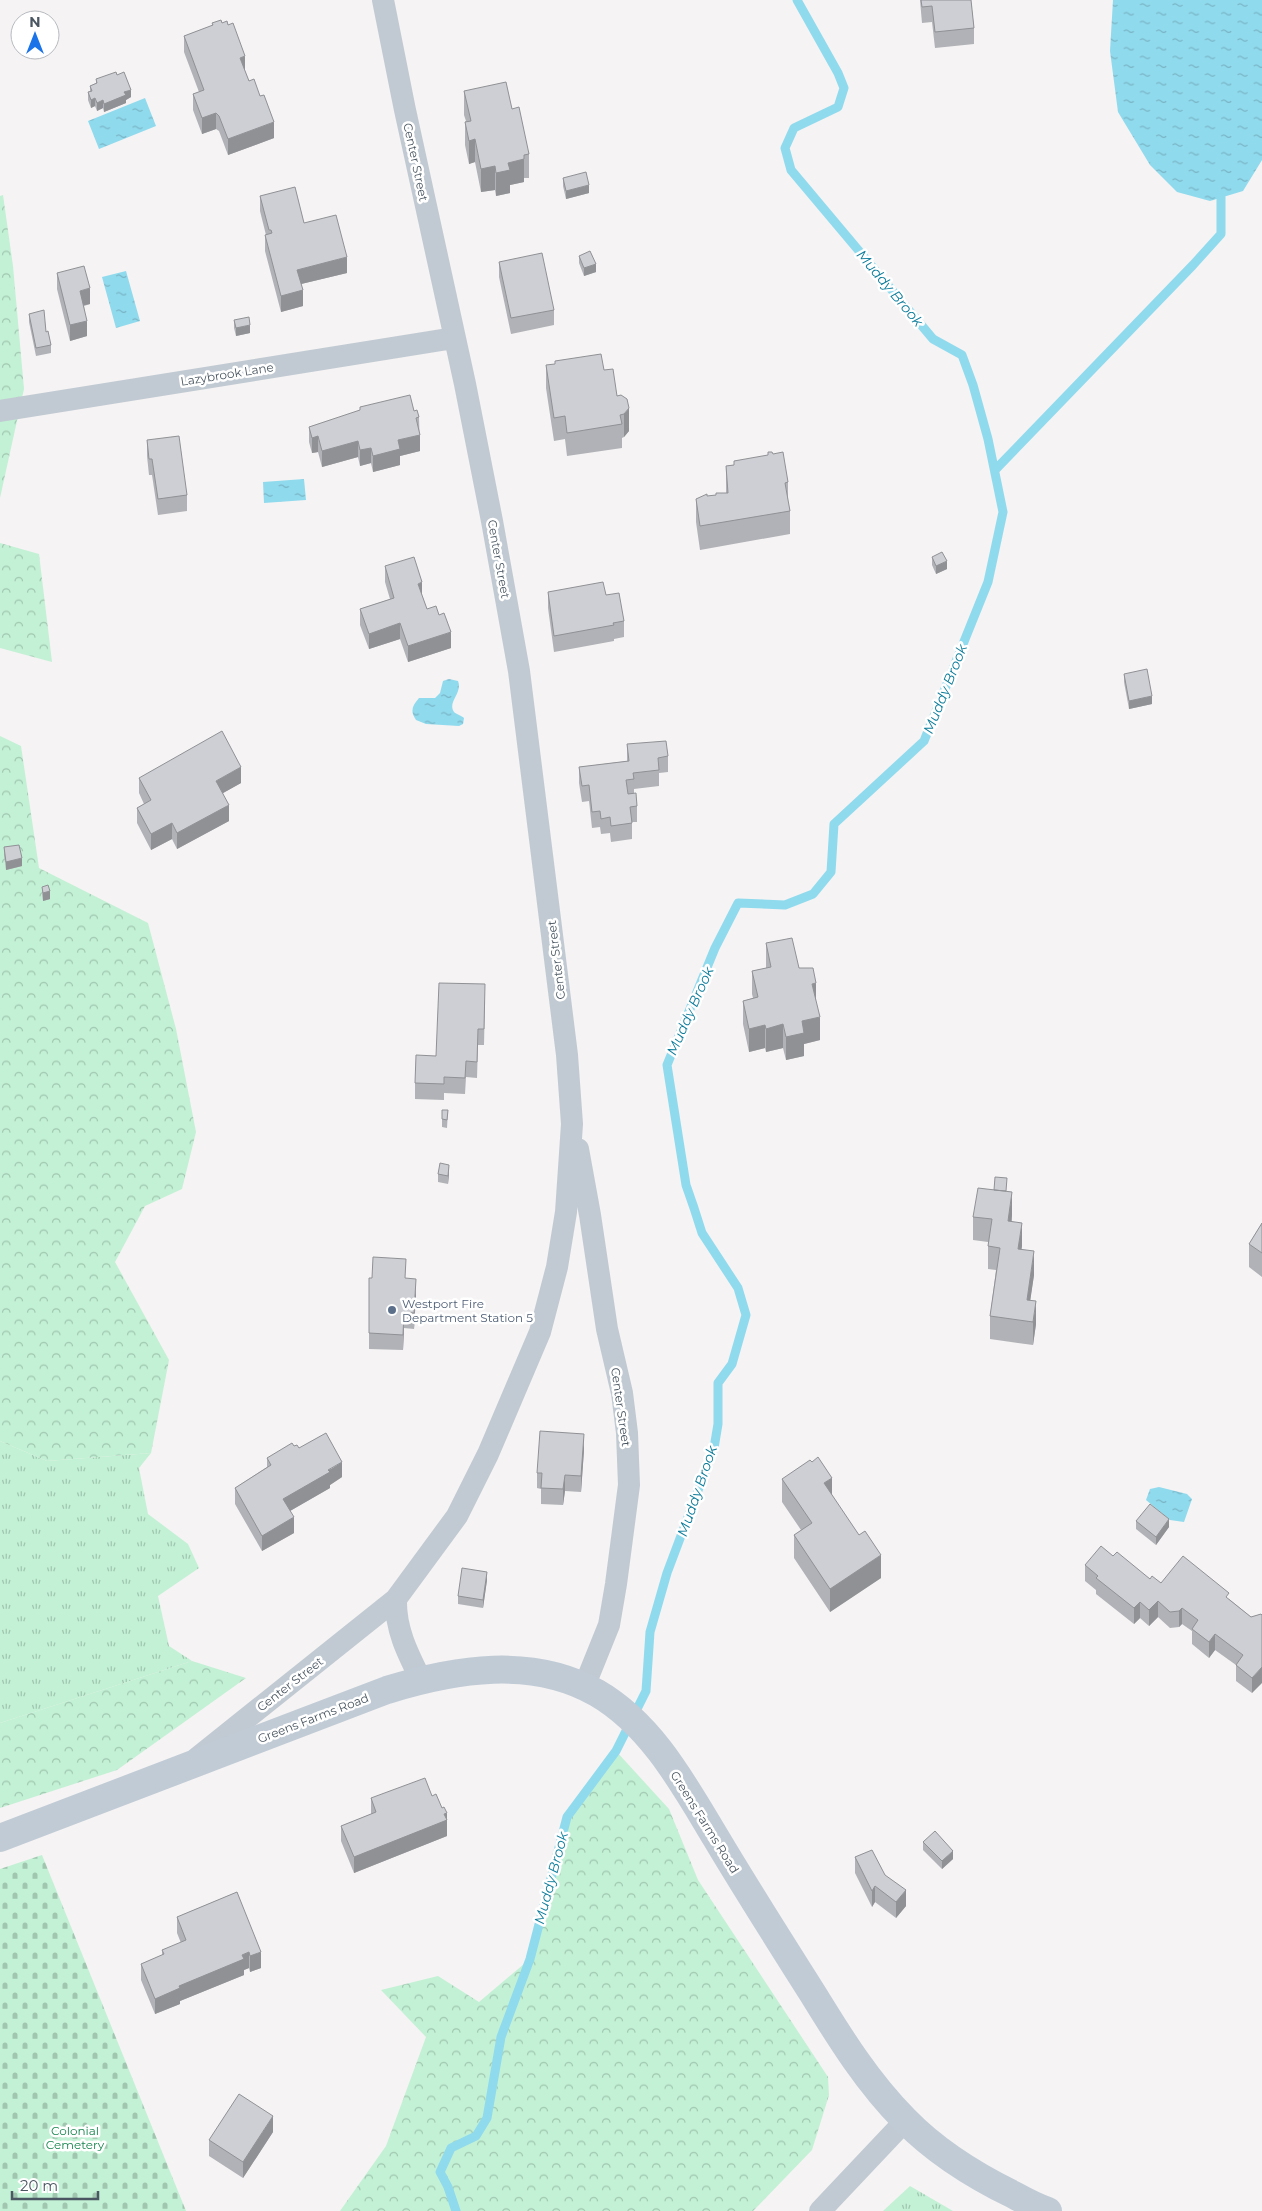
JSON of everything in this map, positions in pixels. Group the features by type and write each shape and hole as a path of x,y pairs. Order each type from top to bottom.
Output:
{"street":[{"name":"Center Street","path":"185,1768 396,1599 457,1516 488,1454 540,1332 557,1266 566,1212 572,1124 567,1055 520,671 492,520 383,0"},
{"name":"Lazybrook Lane","path":"0,411 454,338"},
{"name":"Center Street","path":"572,1124 582,1162 607,1330 622,1393 627,1434 629,1485 616,1584 608,1625 584,1687"},
{"path":"396,1599 395,1615 398,1628 408,1655 421,1680"},
{"name":"Greens Farms Road","path":"0,1838 387,1690 421,1680 468,1672 505,1670 538,1672 584,1687 611,1702 637,1724 678,1775 852,2057 905,2121 974,2175 1048,2211"},
{"path":"820,2211 905,2121"}],"green space":[{"path":"3,195 13,266 24,389 0,498 0,196"},
{"path":"0,543 39,554 52,662 0,648"},
{"path":"0,736 21,746 39,868 148,923 176,1029 196,1132 182,1189 145,1206 115,1262 169,1360 151,1453 47,1461 0,1441"},
{"path":"0,1441 47,1461 151,1453 139,1468 148,1514 188,1544 199,1568 158,1596 169,1646 192,1661 0,1723"},
{"path":"192,1661 246,1678 117,1770 0,1808 0,1723"},
{"path":"616,1751 669,1809 698,1880 828,2077 829,2095 812,2150 753,2211 340,2211 386,2146 426,2037 381,1990 438,1976 479,2002 530,1959 567,1817"},
{"name":"Colonial Cemetery","path":"42,1855 186,2211 0,2211 0,1869"},
{"path":"910,2186 953,2211 883,2211"}],"water":[{"path":"1113,0 1262,0 1262,160 1243,191 1210,201 1177,192 1150,165 1118,112 1110,51"},
{"path":"145,98 156,126 99,149 88,121"},
{"path":"126,271 140,321 116,328 102,277"},
{"path":"304,479 306,500 264,503 263,482"},
{"path":"449,679 458,681 459,685 452,708 454,712 464,718 463,724 459,726 426,724 416,720 412,711 419,698 435,698 440,693 443,681"},
{"path":"1159,1487 1187,1494 1192,1499 1184,1522 1170,1520 1146,1500 1150,1489"}],"building":[{"path":"921,0 971,0 974,28 935,32 932,6 922,7"},
{"path":"221,20 222,23 227,21 228,25 233,23 245,56 240,58 249,81 254,79 260,96 264,95 274,122 228,139 216,113 202,118 193,94 204,90 184,36"},
{"path":"116,72 117,75 124,72 131,90 124,92 126,95 104,104 103,100 97,103 95,98 91,100 88,92 92,91 90,86 97,83 96,79"},
{"path":"506,82 512,109 519,107 529,154 524,155 524,159 508,163 510,170 496,173 495,166 481,169 475,139 469,141 465,122 471,121 464,91"},
{"path":"586,172 589,185 566,191 563,178"},
{"path":"295,187 304,223 336,215 347,257 297,270 303,290 281,296 265,235 272,233 269,230 260,196"},
{"path":"590,251 596,264 584,268 579,256"},
{"path":"542,253 554,310 511,318 499,262"},
{"path":"84,266 90,288 80,291 87,321 70,325 57,273"},
{"path":"44,310 46,332 48,331 51,345 36,348 29,314"},
{"path":"249,317 250,325 236,328 234,320"},
{"path":"601,354 604,370 613,369 617,396 621,395 627,399 629,408 624,414 620,415 622,424 567,433 565,416 554,418 546,365 555,364 555,361"},
{"path":"410,395 414,411 417,410 419,417 416,418 420,435 398,440 400,449 373,456 371,448 360,450 358,441 322,451 318,436 312,438 309,427 360,410 360,407"},
{"path":"179,436 187,495 158,499 152,459 149,459 147,440"},
{"path":"768,452 773,454 783,452 788,482 785,483 790,511 700,526 696,499 707,494 707,496 716,495 716,493 728,493 726,466 734,465 734,461 768,455"},
{"path":"942,552 947,561 936,566 932,557"},
{"path":"414,557 422,582 418,584 427,609 436,606 439,615 444,613 451,632 408,646 400,623 369,634 360,609 394,598 385,566"},
{"path":"603,582 606,595 619,593 624,621 613,623 614,625 554,636 548,592"},
{"path":"1147,669 1152,696 1129,701 1124,674"},
{"path":"222,731 241,767 216,781 229,805 177,833 172,823 151,834 137,808 151,800 139,778"},
{"path":"666,741 668,756 658,758 659,770 633,773 634,779 626,780 628,794 636,793 637,806 630,807 632,823 611,826 610,817 601,819 600,811 592,812 589,785 582,786 579,767 629,761 627,744"},
{"path":"19,845 22,858 6,862 4,847"},
{"path":"48,885 50,891 43,893 42,887"},
{"path":"792,938 799,968 813,968 816,983 812,984 820,1017 802,1021 804,1033 786,1037 783,1024 766,1029 765,1025 749,1029 743,1001 758,997 752,971 771,967 766,943"},
{"path":"439,983 485,984 484,1029 478,1029 477,1062 466,1061 465,1078 444,1077 444,1084 415,1083 416,1055 436,1056"},
{"path":"442,1110 448,1110 447,1120 442,1119"},
{"path":"440,1163 449,1165 448,1176 438,1174"},
{"path":"995,1177 1007,1178 1006,1191 994,1190"},
{"path":"978,1188 1012,1192 1008,1221 1022,1223 1018,1249 1034,1251 1027,1300 1036,1301 1033,1322 990,1316 1000,1248 988,1246 992,1219 973,1217"},
{"path":"1262,1223 1262,1253 1249,1244"},
{"name":"Westport Fire Department Station 5","path":"373,1257 406,1259 405,1278 416,1279 414,1313 404,1312 403,1335 369,1333 369,1278 372,1278"},
{"path":"540,1431 584,1434 581,1476 565,1475 563,1489 541,1488 542,1473 537,1473"},
{"path":"326,1433 342,1462 328,1470 330,1472 283,1499 294,1517 262,1536 235,1488 271,1465 267,1458 292,1443 299,1448"},
{"path":"818,1457 832,1478 824,1483 859,1535 865,1531 881,1555 830,1589 794,1535 812,1523 782,1479 810,1460 812,1462"},
{"path":"1150,1504 1169,1519 1156,1537 1136,1521"},
{"path":"1101,1546 1113,1556 1117,1552 1150,1579 1152,1576 1161,1583 1183,1556 1229,1593 1226,1597 1251,1617 1261,1614 1262,1667 1252,1678 1236,1665 1243,1655 1215,1634 1209,1642 1192,1629 1198,1620 1182,1608 1179,1611 1170,1612 1158,1601 1149,1610 1140,1602 1134,1608 1096,1578 1098,1576 1085,1565"},
{"path":"462,1568 487,1572 483,1600 458,1596"},
{"path":"425,1778 432,1796 436,1794 442,1808 444,1807 447,1813 444,1814 447,1820 354,1857 341,1826 376,1812 371,1798"},
{"path":"935,1831 953,1851 942,1861 923,1842"},
{"path":"872,1850 885,1875 906,1890 896,1902 875,1886 872,1891 855,1857"},
{"path":"237,1892 261,1952 250,1956 249,1952 242,1955 244,1959 179,1986 180,1988 155,1999 141,1964 164,1954 162,1950 186,1940 177,1917"},
{"path":"239,2094 273,2116 243,2162 209,2140"}],"waterway":[{"name":"Muddy Brook","path":"456,2211 448,2187 440,2172 451,2148 476,2136 487,2118 501,2037 530,1959 567,1817 616,1751 646,1691 650,1632 667,1573 714,1448 718,1424 718,1383 732,1364 746,1315 738,1288 702,1233 686,1185 667,1065 715,948 738,903 785,905 813,894 831,872 834,824 924,741 988,582 1003,512 988,439 973,385 962,355 933,339 791,170 785,148 794,128 838,107 844,88 838,73 797,0"},
{"path":"995,470 1221,234 1221,197"}],"place":[{"name":"Westport Fire Department Station 5","path":"392,1310"}]}
